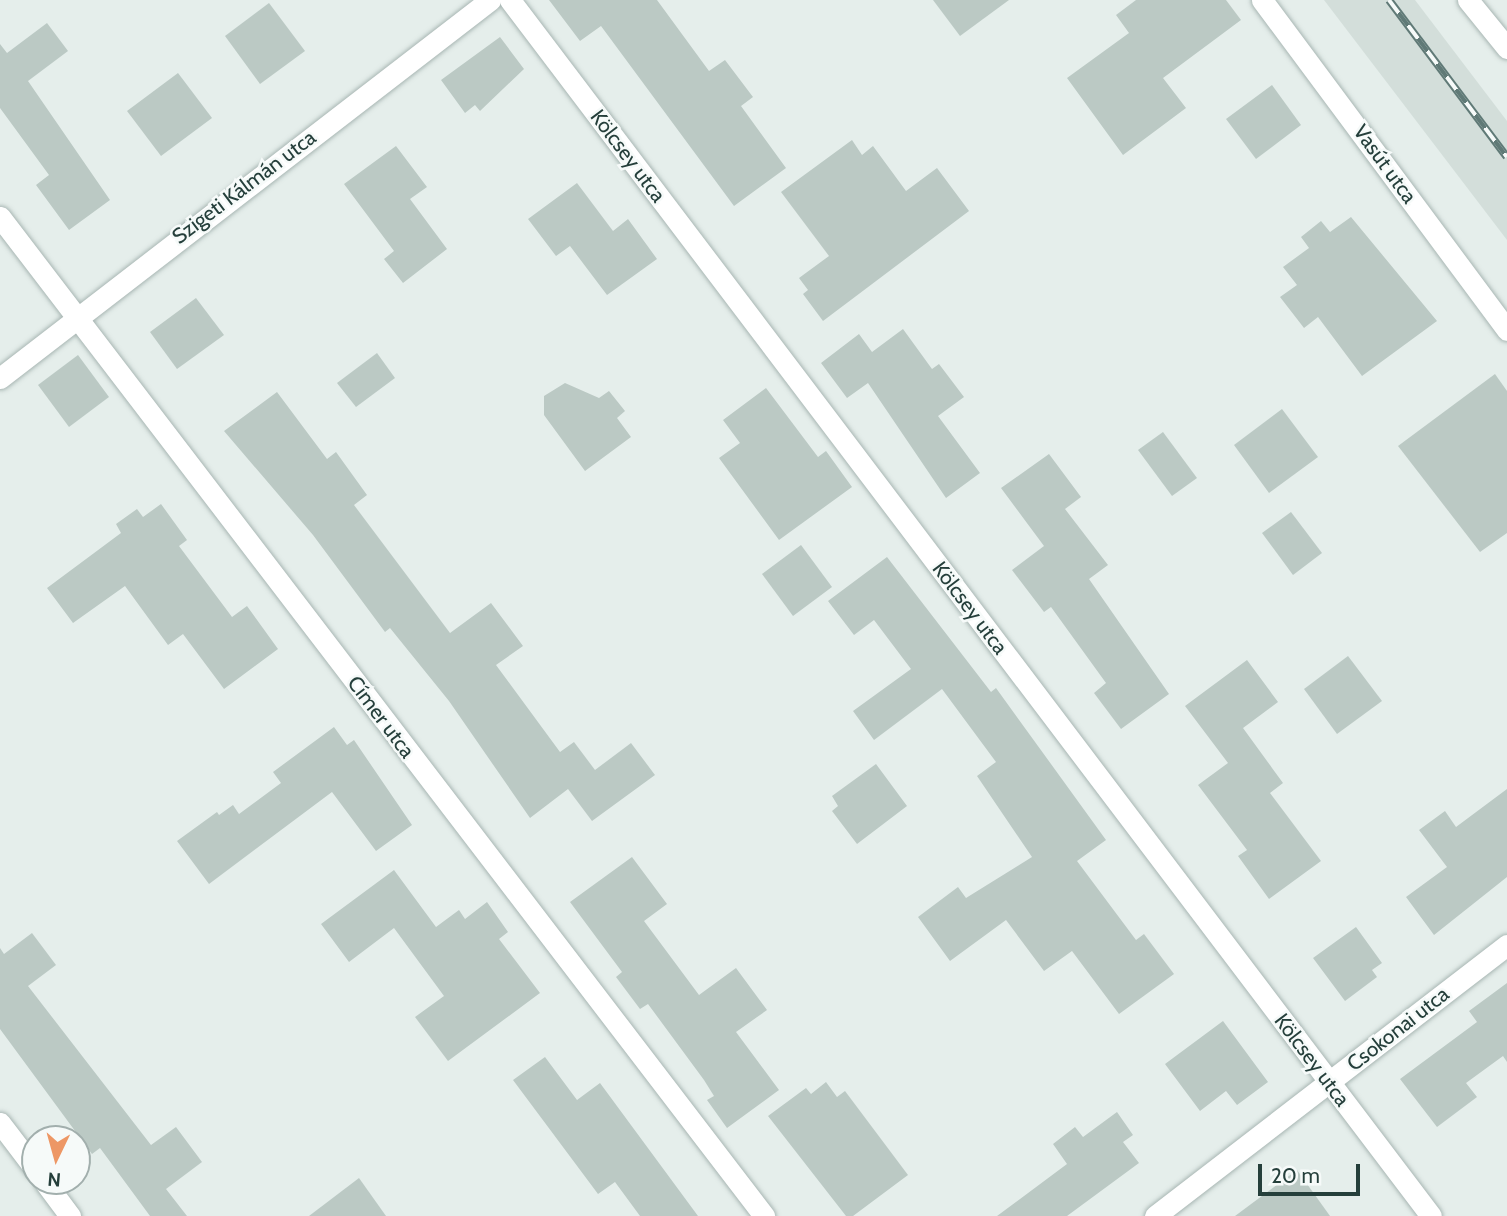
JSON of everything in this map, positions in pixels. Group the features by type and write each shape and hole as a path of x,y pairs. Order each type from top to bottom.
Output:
{"street":[{"name":"Szigeti Kálmán utca","path":"0,378 75,316 490,0"},
{"name":"Kölcsey utca","path":"510,0 1430,1216"},
{"name":"Vasút utca","path":"1262,0 1507,330"},
{"path":"1468,0 1507,48"},
{"name":"Címer utca","path":"0,217 764,1216"},
{"name":"Csokonai utca","path":"1155,1216 1507,945"},
{"path":"0,1123 21,1151"},
{"path":"54,1195 70,1216"}],"shaded area":[{"path":"1324,0 1415,0 1507,121 1507,240"}],"building":[{"path":"549,0 657,0 709,71 725,60 753,97 741,106 786,168 734,206 601,26 580,41"},
{"path":"933,0 1009,0 960,36"},
{"path":"1136,0 1226,0 1241,20 1163,78 1186,108 1123,155 1067,78 1129,33 1116,15"},
{"path":"269,3 305,51 260,84 225,36"},
{"path":"47,23 68,51 28,81 110,200 69,230 36,185 49,175 0,108 0,44 7,53"},
{"path":"500,37 524,69 480,111 475,105 465,113 441,80"},
{"path":"178,73 212,118 161,156 127,111"},
{"path":"1272,85 1301,125 1256,159 1226,119"},
{"path":"852,140 862,155 873,146 906,191 937,168 969,211 823,321 803,294 808,290 799,278 829,256 781,192"},
{"path":"396,146 427,187 410,199 447,249 403,283 384,259 394,251 344,184"},
{"path":"577,183 613,231 628,219 657,259 607,295 570,246 556,256 528,219"},
{"path":"1351,217 1437,321 1362,376 1318,317 1304,328 1280,297 1297,285 1283,267 1309,248 1301,237 1321,221 1330,232"},
{"path":"196,298 224,335 177,369 150,332"},
{"path":"903,329 932,369 939,364 964,397 938,416 980,473 946,498 868,383 847,398 821,363 859,334 872,352"},
{"path":"377,353 395,378 356,407 337,383"},
{"path":"78,355 109,397 69,427 38,385"},
{"path":"1495,374 1507,391 1507,533 1480,552 1398,446"},
{"path":"565,383 599,398 609,391 625,411 617,418 631,437 585,471 544,415 544,396"},
{"path":"766,388 818,457 826,451 852,487 779,540 719,458 740,443 723,420"},
{"path":"277,392 327,459 336,452 367,495 354,505 450,633 491,603 523,646 496,665 560,752 574,742 595,770 631,743 655,775 592,821 568,789 530,818 449,701 390,628 385,632 313,535 224,431"},
{"path":"1282,409 1318,457 1269,493 1234,445"},
{"path":"1163,432 1197,478 1172,496 1138,450"},
{"path":"1049,454 1081,497 1065,509 1108,565 1089,579 1169,694 1121,729 1094,693 1106,683 1051,607 1044,612 1012,570 1044,546 1001,488"},
{"path":"161,504 187,540 179,546 232,617 247,606 278,649 224,689 183,634 168,645 125,586 73,623 47,588 121,533 116,524 137,509 143,517"},
{"path":"1291,512 1322,553 1293,575 1262,533"},
{"path":"801,545 832,587 793,616 762,574"},
{"path":"887,557 991,692 996,688 1106,840 1077,861 1136,940 1144,934 1174,974 1119,1014 1072,951 1044,971 1006,920 950,961 918,917 958,887 966,898 1032,857 977,776 996,762 942,689 874,740 853,711 911,669 874,620 854,635 828,601"},
{"path":"1348,656 1382,701 1337,734 1304,689"},
{"path":"1247,660 1278,702 1243,728 1283,783 1270,793 1321,861 1269,899 1238,856 1247,850 1198,785 1228,763 1185,706"},
{"path":"334,727 347,745 354,740 412,825 376,851 332,792 209,884 177,841 217,812 219,815 233,805 239,814 281,783 273,772"},
{"path":"876,764 907,806 857,844 832,811 838,806 832,796"},
{"path":"1507,789 1507,877 1434,935 1406,897 1447,867 1419,830 1445,811 1456,827"},
{"path":"632,857 667,904 644,921 699,995 736,968 767,1010 736,1032 779,1090 727,1128 707,1100 714,1096 704,1080 648,1004 640,1009 616,977 622,972 570,902"},
{"path":"394,870 436,927 459,910 465,919 487,902 508,932 499,939 540,993 448,1061 415,1017 444,996 394,928 349,962 321,924"},
{"path":"1356,927 1382,963 1372,970 1377,977 1345,1001 1313,958"},
{"path":"32,933 56,965 28,986 151,1145 176,1127 202,1162 166,1189 187,1216 150,1216 100,1148 91,1153 91,1125 71,1125 0,1029 0,948 4,954"},
{"path":"1507,983 1507,1062 1503,1056 1466,1083 1477,1097 1437,1127 1400,1079 1477,1022 1469,1011"},
{"path":"1223,1021 1268,1082 1237,1105 1226,1091 1200,1111 1165,1064"},
{"path":"545,1057 577,1100 600,1083 698,1216 640,1216 615,1182 598,1194 513,1080"},
{"path":"826,1082 837,1097 845,1091 908,1175 853,1216 846,1216 768,1116 806,1088 811,1094"},
{"path":"1117,1112 1133,1135 1123,1142 1139,1163 1067,1216 997,1216 1067,1164 1053,1144 1075,1127 1083,1137"},
{"path":"1297,1170 1330,1216 1235,1216"},
{"path":"359,1178 386,1216 309,1216"}],"railway":[{"path":"1389,0 1507,157"}]}
